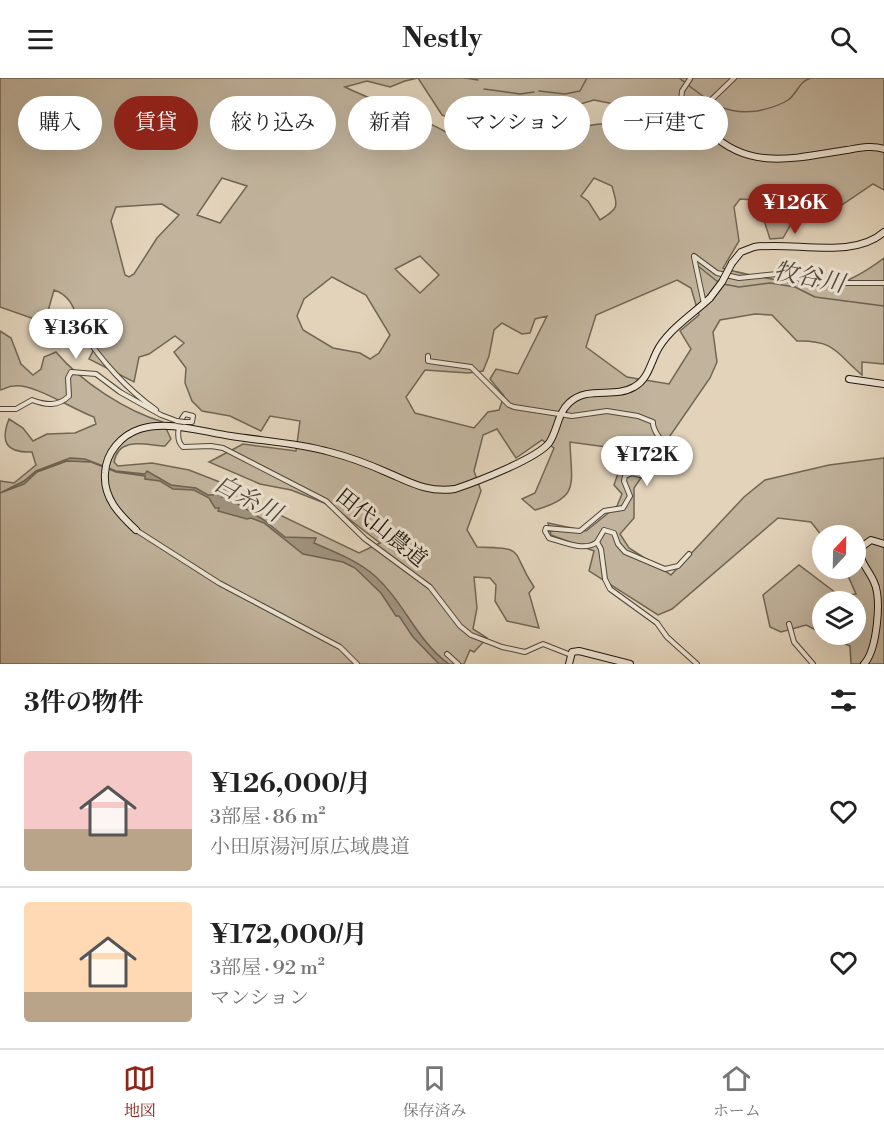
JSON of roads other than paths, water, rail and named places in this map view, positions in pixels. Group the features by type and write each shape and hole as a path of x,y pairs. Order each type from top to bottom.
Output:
{"street":[{"path":"714,96 734,78"},
{"path":"681,96 689,80"},
{"path":"728,145 756,158 783,159 868,147 884,149"},
{"path":"0,409 16,409 32,400 45,405 67,399 68,378 74,371 96,374 109,386 180,423 330,452 361,462 417,487 442,491 473,483 542,449 549,442 568,403 582,395 621,391 635,387 645,377 656,352 667,337 710,298 723,282 732,263 741,252 754,247 857,245 875,239 884,232"},
{"path":"704,304 694,256 717,273 739,278 777,274 821,283 884,283"},
{"path":"65,328 83,332 92,346 137,395 161,415"},
{"path":"428,356 428,361 471,367 509,405 560,416 581,416 601,410 638,416 653,422 654,429 663,443 660,454 646,474 640,476 632,473 625,476 624,481 630,496 621,510 604,511 580,531 546,528 545,531 549,538 583,546 593,545 604,530 610,530 614,532 618,544 625,552 665,569 678,566 689,554"},
{"path":"849,379 884,384"},
{"path":"180,423 140,429 124,437 109,456 105,483 111,502 136,530 209,578 340,647 357,664"},
{"name":"田代山農道","path":"180,423 178,442 183,447 217,446 255,463 326,501 365,539 430,587 460,626 471,635 518,651 525,652 543,644 571,655"},
{"path":"864,664 874,646 878,602 875,583 860,555 861,548 871,540 884,544"},
{"path":"597,542 601,549 605,579 610,589 657,623 667,637 697,664"},
{"path":"789,624 794,642 813,664"},
{"path":"569,664 571,655 579,651 630,664"},
{"path":"447,654 458,664"}],"waterway":[{"path":"465,78 478,80"},
{"path":"539,91 565,94 580,91 587,78"},
{"path":"679,78 715,104 733,111 744,112 777,106 791,97 804,82 811,78"},
{"path":"484,89 520,94 534,92"},
{"name":"牧谷川","path":"698,266 718,282"},
{"name":"牧谷川","path":"723,284 739,287 770,283 795,287 815,297 884,306"}],"water label":[{"name":"白糸川","path":"248,498"}]}
